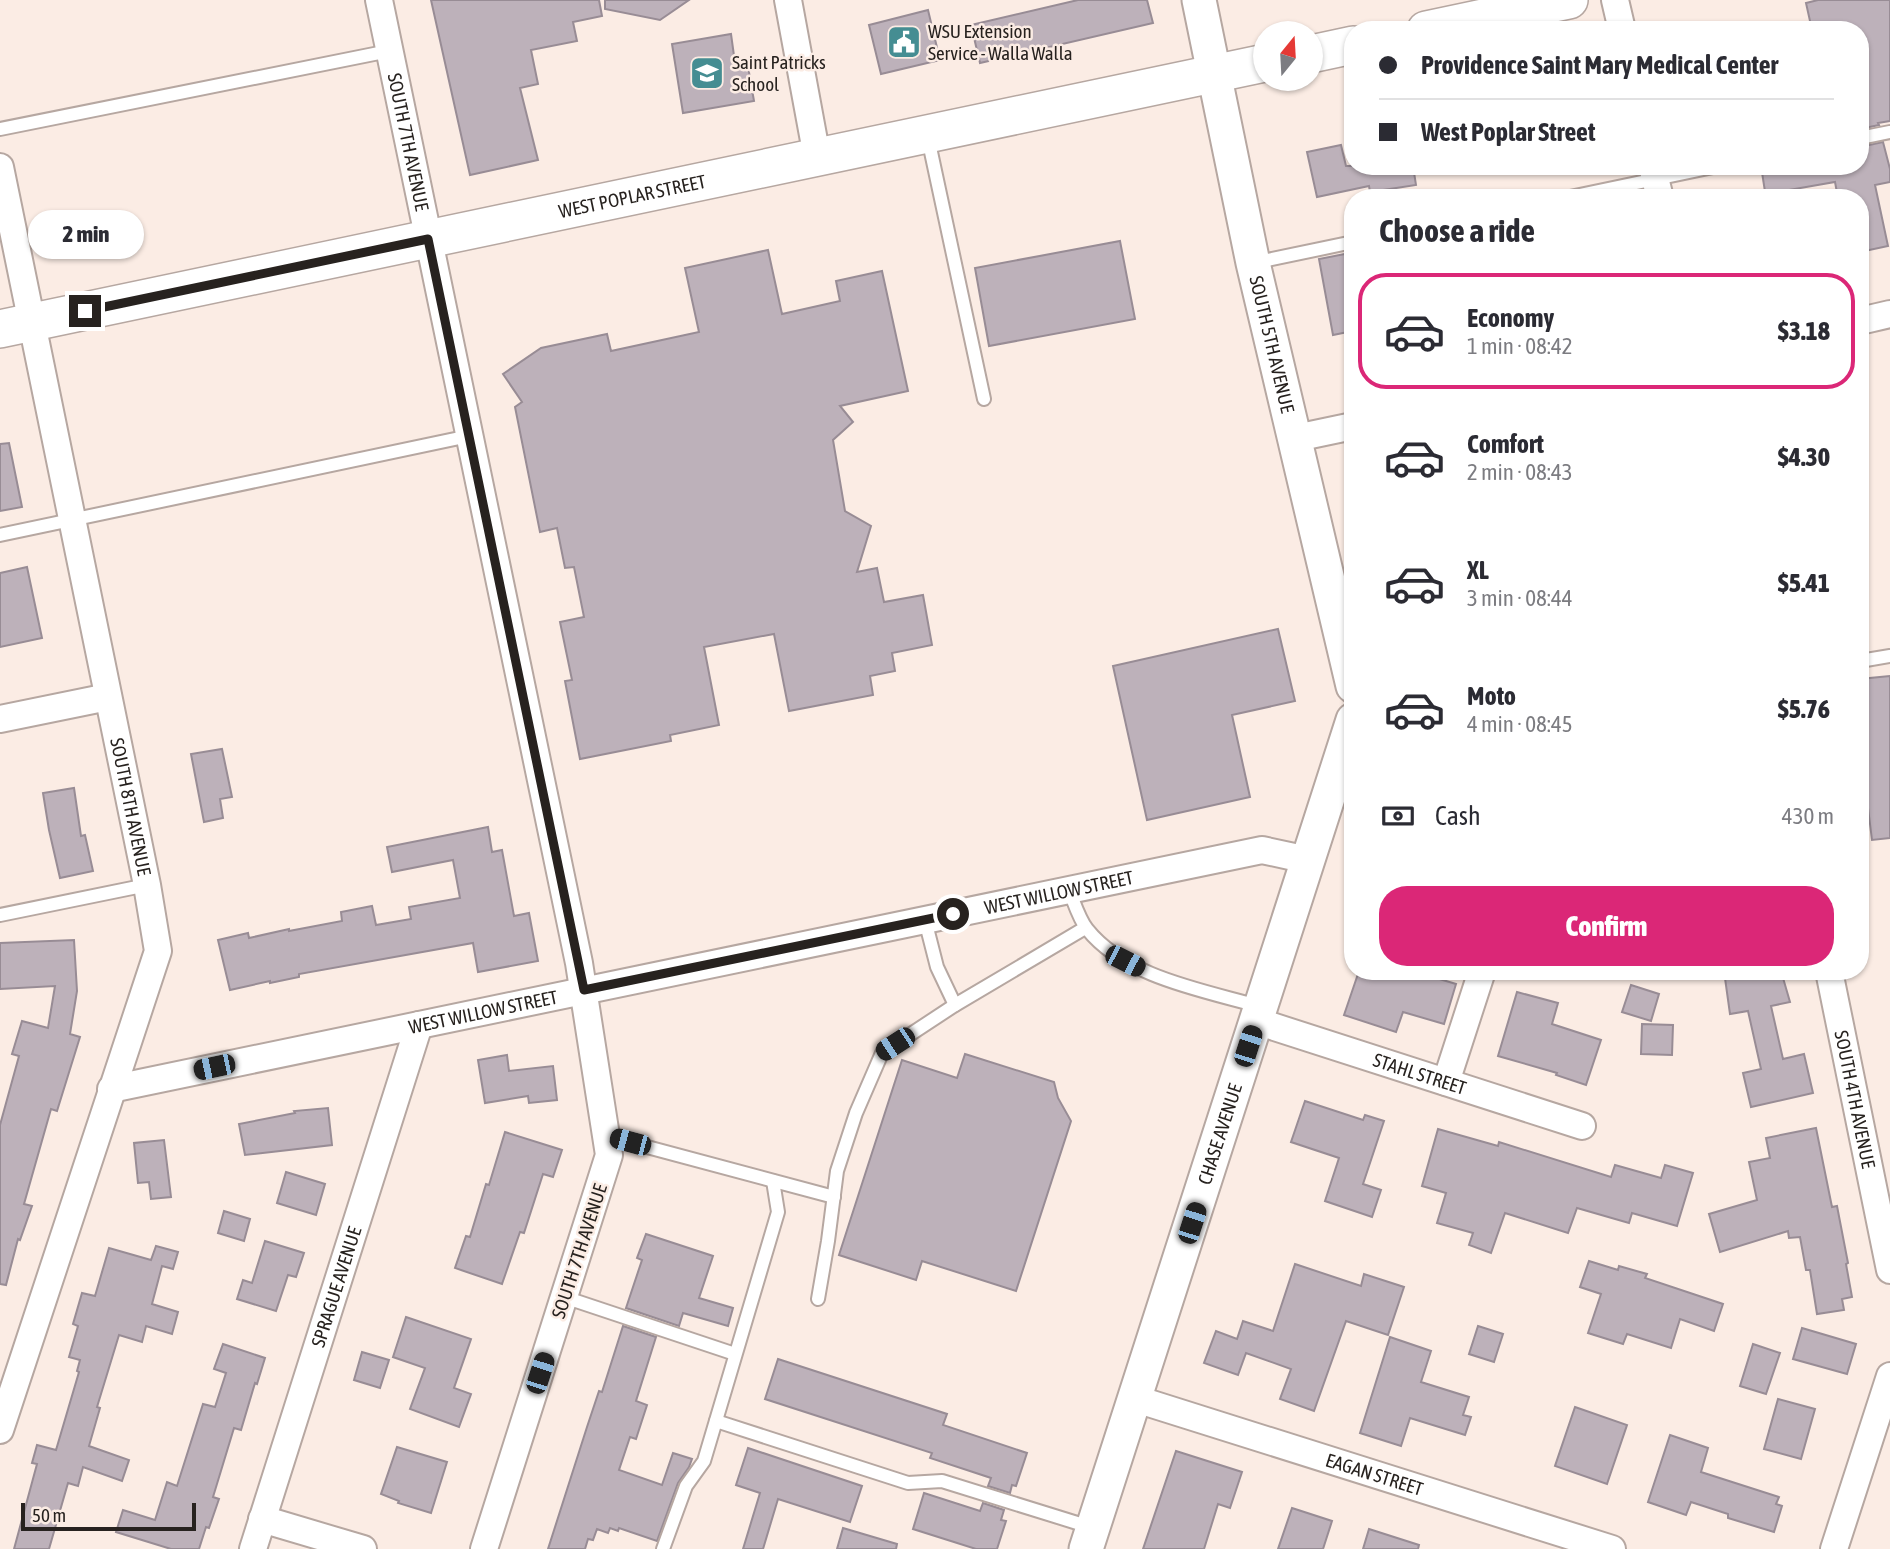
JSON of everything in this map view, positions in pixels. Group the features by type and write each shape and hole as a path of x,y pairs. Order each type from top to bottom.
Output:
{"main road":[{"path":"1469,21 1569,0"},
{"path":"1323,51 1344,47"},
{"name":"WEST POPLAR STREET","path":"16,325 1253,66"}],"street":[{"name":"SOUTH 7TH AVENUE","path":"379,0 584,990 609,1156 484,1549"},
{"path":"788,0 817,157"},
{"name":"SOUTH 5TH AVENUE","path":"1199,0 1253,263 1344,647"},
{"path":"1615,0 1620,21"},
{"name":"SOUTH 8TH AVENUE","path":"0,167 16,325 72,521 147,885 158,951 0,1430"},
{"path":"1869,319 1890,314"},
{"path":"1296,438 1344,428"},
{"path":"0,719 108,697"},
{"name":"CHASE AVENUE","path":"1089,1539 1344,748"},
{"name":"WEST WILLOW STREET","path":"111,1088 1262,850 1308,860"},
{"path":"1446,1082 1479,980"},
{"name":"SOUTH 4TH AVENUE","path":"1831,980 1889,1257"},
{"name":"STAHL STREET","path":"1259,1014 1446,1082 1582,1126"},
{"name":"SPRAGUE AVENUE","path":"253,1549 419,1025"},
{"path":"1834,1549 1890,1376"},
{"name":"EAGAN STREET","path":"1136,1399 1612,1549"},
{"path":"262,1519 363,1549"}],"lane":[{"path":"0,130 389,51"},
{"path":"1869,136 1890,132"},
{"path":"928,134 984,399"},
{"path":"1613,189 1681,175"},
{"path":"1253,263 1344,244"},
{"path":"0,535 469,436"},
{"path":"1869,659 1890,656"},
{"path":"0,915 147,885"},
{"path":"1069,890 1085,928 1112,954 1138,968 1259,1014"},
{"path":"925,920 937,967 955,1005"},
{"path":"818,1299 837,1171 852,1123 882,1053 955,1005 1085,928"},
{"path":"606,1136 834,1197"},
{"path":"663,1549 686,1486 704,1461 716,1421 778,1212 773,1181"},
{"path":"564,1297 736,1354"},
{"path":"716,1421 908,1483 942,1481 1089,1539"}],"building":[{"path":"431,0 599,0 602,16 573,22 577,41 531,50 538,84 520,88 538,160 470,175"},
{"path":"605,0 689,0 660,20 605,9"},
{"path":"1078,0 1147,0 1153,23 980,63 971,25"},
{"path":"1818,0 1890,0 1890,121 1869,127 1869,21 1810,21 1806,3"},
{"name":"WSU Extension Service - Walla Walla","path":"928,10 940,60 881,74 869,25"},
{"path":"731,34 735,63 747,61 754,101 683,113 672,44"},
{"path":"1883,142 1890,169 1890,182 1875,185 1888,246 1869,250 1869,189 1836,189 1835,182 1795,189 1765,189 1762,175 1869,175 1869,145"},
{"path":"1341,145 1344,175 1414,175 1416,185 1390,189 1370,189 1369,186 1344,189 1344,191 1317,197 1307,152"},
{"path":"1120,241 1135,319 989,346 975,268"},
{"path":"768,250 782,314 840,301 836,281 882,271 908,391 840,406 853,422 833,440 845,511 871,526 857,572 877,568 884,602 923,595 932,645 892,653 895,671 870,676 873,695 789,711 774,634 704,647 719,725 670,735 671,741 580,759 565,681 572,680 560,622 584,617 574,567 565,568 557,528 540,532 515,407 522,402 503,374 541,348 607,334 611,351 699,332 685,268"},
{"path":"1344,254 1344,333 1333,335 1319,259"},
{"path":"9,443 22,507 0,511 0,444"},
{"path":"27,567 42,638 0,647 0,573"},
{"path":"1278,629 1295,701 1232,715 1250,797 1147,820 1113,666"},
{"path":"1890,676 1890,838 1872,840 1869,816 1869,678"},
{"path":"222,749 232,797 220,799 223,818 204,822 191,754"},
{"path":"74,788 81,836 85,835 93,871 60,878 43,793"},
{"path":"488,827 492,852 502,850 514,916 529,913 538,961 478,972 473,943 299,974 299,977 230,990 218,940 248,933 249,938 342,921 341,912 372,906 376,925 411,919 409,907 460,898 453,860 392,872 387,847"},
{"path":"74,940 77,991 70,1034 80,1037 57,1111 51,1109 24,1204 32,1206 20,1240 18,1239 6,1285 0,1284 0,1125 19,1056 12,1054 22,1021 48,1028 55,986 0,989 0,943"},
{"path":"1356,980 1443,980 1456,984 1444,1024 1403,1012 1396,1032 1344,1015"},
{"path":"1725,980 1784,980 1790,1002 1771,1006 1783,1059 1804,1054 1813,1093 1751,1107 1743,1073 1761,1069 1748,1011 1730,1014"},
{"path":"1631,985 1659,994 1651,1021 1622,1012"},
{"path":"1517,992 1558,1003 1552,1024 1601,1040 1586,1085 1556,1075 1557,1073 1498,1056"},
{"path":"1642,1024 1673,1025 1672,1055 1641,1054"},
{"path":"965,1054 1054,1082 1058,1098 1071,1121 1016,1291 922,1261 916,1280 839,1255 902,1060 957,1078"},
{"path":"507,1055 509,1071 553,1066 557,1100 529,1103 528,1096 485,1103 478,1060"},
{"path":"1305,1101 1363,1120 1365,1115 1384,1121 1363,1184 1381,1190 1372,1217 1325,1201 1339,1158 1291,1142"},
{"path":"328,1108 332,1145 245,1155 239,1124 295,1113 294,1111"},
{"path":"1816,1128 1832,1207 1837,1206 1852,1297 1842,1299 1844,1310 1817,1314 1810,1270 1806,1270 1800,1237 1789,1238 1788,1231 1720,1252 1709,1214 1757,1200 1749,1162 1770,1158 1766,1138"},
{"path":"1438,1129 1498,1146 1499,1142 1611,1177 1615,1165 1661,1178 1665,1165 1693,1173 1677,1226 1632,1213 1629,1223 1577,1208 1568,1233 1505,1213 1491,1253 1469,1245 1473,1233 1437,1223 1446,1193 1422,1186"},
{"path":"505,1132 562,1150 553,1177 543,1174 524,1233 520,1232 502,1284 455,1268 466,1236 470,1237"},
{"path":"164,1140 171,1197 151,1199 149,1182 138,1183 134,1143"},
{"path":"286,1172 325,1184 316,1215 277,1203"},
{"path":"224,1211 250,1219 244,1241 218,1233"},
{"path":"646,1234 713,1256 699,1298 733,1308 728,1326 683,1313 679,1326 626,1308 642,1260 637,1258"},
{"path":"265,1241 304,1253 296,1277 288,1275 276,1311 237,1299 243,1280 252,1283"},
{"path":"156,1246 178,1252 173,1269 162,1266 152,1304 178,1312 172,1334 146,1326 142,1342 119,1335 97,1407 100,1408 89,1446 129,1460 122,1481 83,1467 78,1486 68,1483 49,1549 14,1549 37,1464 32,1463 37,1445 56,1450 79,1372 80,1360 69,1357 78,1326 73,1324 82,1293 95,1296 109,1248 151,1260"},
{"path":"1589,1261 1618,1270 1619,1266 1647,1274 1645,1278 1723,1304 1714,1331 1680,1319 1671,1348 1627,1334 1623,1344 1588,1333 1601,1294 1580,1287"},
{"path":"1295,1264 1361,1286 1364,1274 1404,1287 1388,1335 1346,1321 1314,1411 1280,1399 1291,1369 1246,1353 1238,1375 1204,1363 1216,1331 1237,1339 1243,1321 1273,1331"},
{"path":"406,1317 471,1339 454,1388 471,1394 459,1427 410,1409 425,1368 393,1357"},
{"path":"623,1326 656,1337 636,1401 647,1405 636,1439 630,1437 619,1470 662,1485 673,1453 692,1459 678,1483 657,1541 619,1528 618,1531 610,1528 608,1533 597,1529 593,1540 588,1539 585,1549 548,1549 599,1391 602,1392"},
{"path":"1478,1326 1503,1334 1494,1362 1469,1354"},
{"path":"1802,1328 1856,1344 1847,1374 1793,1359"},
{"path":"1390,1337 1431,1351 1421,1382 1469,1397 1463,1415 1471,1417 1465,1435 1410,1418 1401,1446 1360,1433"},
{"path":"223,1344 265,1358 241,1430 234,1428 213,1497 219,1499 199,1549 171,1549 116,1532 123,1510 155,1520 167,1482 177,1486 203,1404 215,1407 226,1373 214,1369"},
{"path":"1753,1344 1780,1353 1766,1394 1740,1386"},
{"path":"362,1352 389,1360 380,1388 354,1380"},
{"path":"778,1359 947,1414 943,1425 1027,1453 1016,1486 1012,1485 1010,1493 988,1486 991,1478 930,1458 932,1453 765,1399"},
{"path":"1778,1399 1815,1409 1801,1459 1764,1449"},
{"path":"1575,1407 1627,1425 1607,1484 1555,1466"},
{"path":"1670,1435 1708,1448 1701,1472 1779,1497 1776,1504 1782,1506 1774,1532 1728,1518 1728,1514 1691,1502 1686,1515 1648,1502"},
{"path":"397,1447 447,1462 431,1513 398,1503 399,1501 381,1494"},
{"path":"748,1448 862,1486 850,1522 778,1499 763,1549 743,1549 760,1493 736,1485"},
{"path":"1176,1451 1242,1472 1230,1508 1218,1504 1204,1549 1143,1549"},
{"path":"924,1493 980,1511 983,1503 1004,1510 1001,1520 1006,1521 997,1549 976,1549 913,1529"},
{"path":"1292,1508 1332,1521 1323,1549 1278,1549"},
{"path":"843,1528 897,1544 896,1549 837,1549"},
{"path":"1369,1529 1419,1545 1418,1549 1363,1549"}],"place":[{"name":"WSU Extension Service - Walla Walla","path":"904,42"},
{"name":"Saint Patricks School","path":"707,73"}],"route":[{"path":"85,311 428,239 584,990 953,914"}]}
